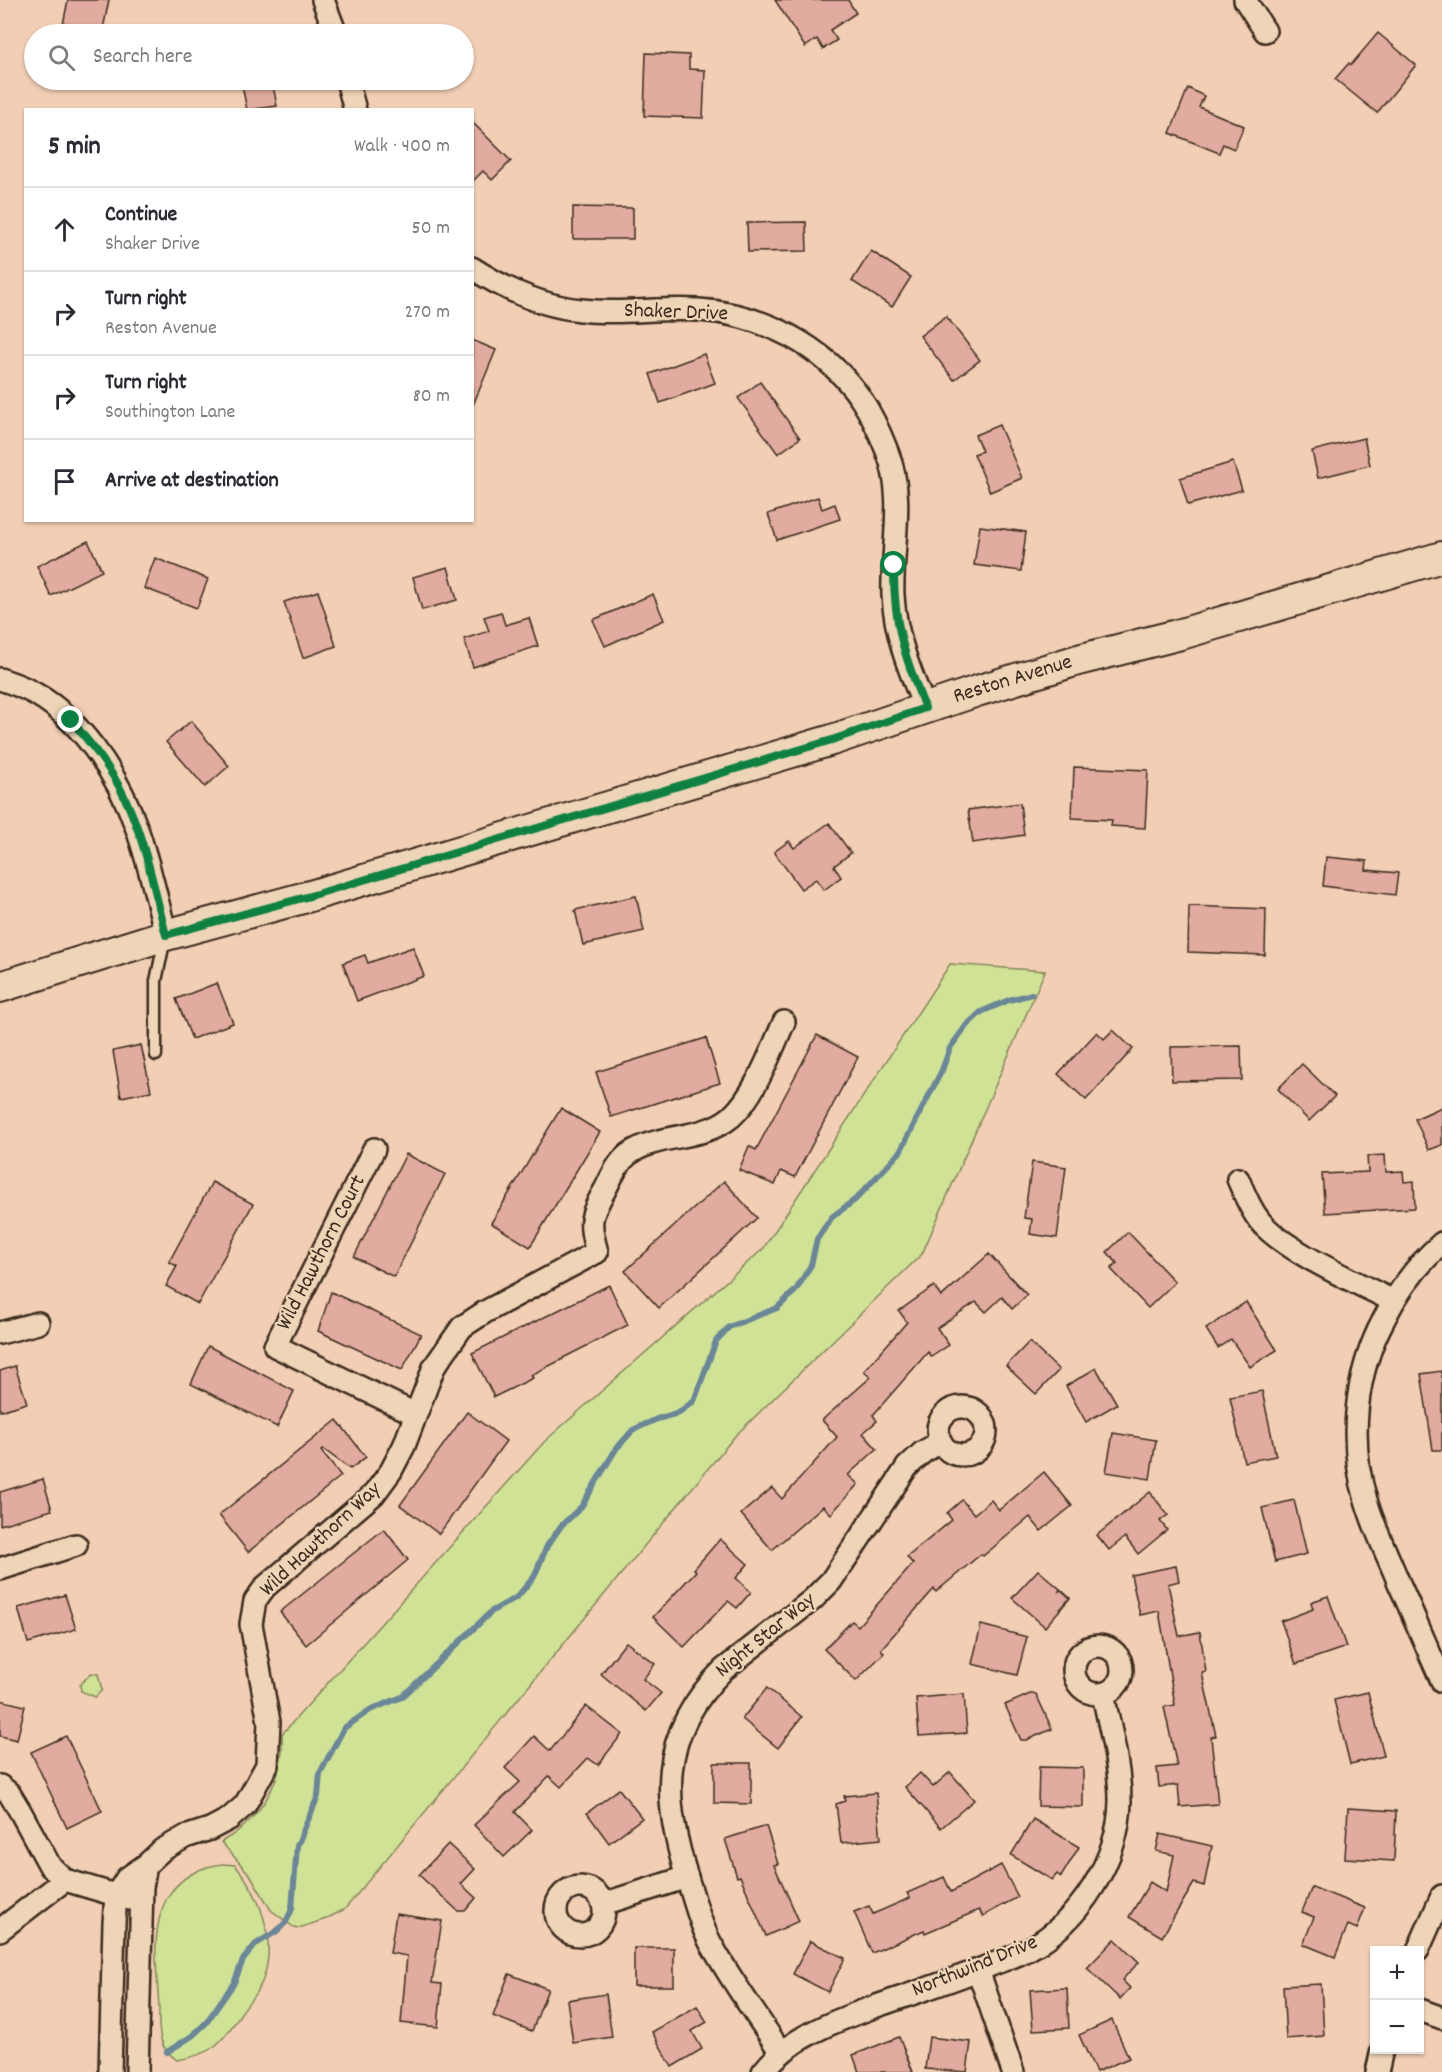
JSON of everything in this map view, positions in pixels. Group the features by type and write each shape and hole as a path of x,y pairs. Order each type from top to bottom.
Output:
{"street":[{"path":"323,0 332,24"},
{"path":"1245,0 1265,31"},
{"path":"349,90 354,108"},
{"name":"Shaker Drive","path":"474,269 524,297 581,310 619,312 700,310 739,316 768,326 810,348 832,366 861,399 876,424 889,455 896,483 898,510 893,595 897,628 908,666 925,708"},
{"name":"Reston Avenue","path":"0,987 166,935 310,896 832,740 1078,660 1181,634 1442,557"},
{"path":"0,679 26,689 47,701 71,720 93,747 124,795 138,830 166,935"},
{"name":"Wild Hawthorn Way","path":"116,1895 127,1878 162,1850 185,1837 210,1829 229,1819 245,1805 267,1765 269,1743 269,1722 250,1624 255,1601 265,1587 374,1494 392,1471 434,1367 462,1327 485,1312 597,1252 590,1229 593,1211 618,1165 629,1154 644,1147 712,1128 729,1118 745,1103 784,1022"},
{"name":"Wild Hawthorn Court","path":"374,1149 275,1346 416,1414"},
{"path":"1238,1179 1246,1200 1259,1220 1282,1241 1393,1301"},
{"path":"1442,1243 1412,1274 1393,1301 1376,1334 1358,1399 1356,1433 1358,1466 1366,1500 1378,1534 1442,1681"},
{"path":"0,1333 38,1323"},
{"name":"Night Star Way","path":"781,2053 713,1948 702,1925 677,1844 670,1809 669,1782 674,1753 682,1727 695,1703 723,1670 812,1600 831,1581 908,1467 923,1452 941,1442"},
{"path":"0,1569 76,1545"},
{"name":"Northwind Drive","path":"763,2072 795,2042 840,2019 1028,1950 1054,1933 1072,1915 1091,1891 1105,1865 1115,1837 1120,1804 1119,1775 1103,1694"},
{"path":"0,1786 9,1793 50,1866 65,1880 141,1903"},
{"path":"137,2072 141,1903 146,1865"},
{"path":"603,1904 687,1877"},
{"path":"0,1930 65,1880"},
{"path":"110,2072 116,1895"},
{"path":"1420,1946 1442,1896"},
{"path":"978,1970 1013,2072"},
{"path":"1424,2012 1442,2018"},
{"path":"1377,2072 1381,2054"}],"lane":[{"path":"156,1054 156,981 166,935"}],"green space":[{"path":"950,964 1045,971 922,1254 735,1436 345,1909 326,1919 296,1929 271,1910 251,1876 221,1842 248,1822 268,1797 279,1767 282,1734 545,1441 763,1249"},
{"path":"91,1673 98,1674 102,1690 95,1697 81,1691 80,1685"},
{"path":"223,1864 235,1865 259,1905 267,1936 266,1967 258,1990 222,2039 208,2051 177,2060 165,2048 159,2031 156,1966 158,1923 167,1898 184,1879 198,1870"}],"building":[{"path":"68,0 109,0 104,24 63,24"},
{"path":"775,0 848,0 856,13 830,30 837,40 823,49 817,39 805,47"},
{"path":"1378,33 1416,65 1377,113 1335,79 1349,63 1351,65"},
{"path":"646,53 689,55 689,69 705,70 703,118 644,116"},
{"path":"1188,88 1204,96 1199,107 1244,126 1234,149 1223,144 1219,153 1170,133"},
{"path":"243,90 274,90 277,106 247,108"},
{"path":"474,124 511,161 492,180 483,171 474,180"},
{"path":"573,207 633,208 633,239 573,239"},
{"path":"806,222 807,251 748,252 747,223"},
{"path":"871,251 911,277 892,307 852,281"},
{"path":"946,316 980,360 954,380 920,336"},
{"path":"474,341 496,350 474,403"},
{"path":"704,354 715,383 660,403 650,374"},
{"path":"760,382 800,438 778,454 738,398"},
{"path":"999,425 1022,478 990,492 974,454 982,451 975,435"},
{"path":"1364,438 1370,465 1318,478 1312,451"},
{"path":"1233,462 1242,490 1188,505 1180,478"},
{"path":"818,497 822,509 835,504 840,519 777,540 768,514"},
{"path":"980,526 1026,532 1021,571 974,565"},
{"path":"88,541 102,571 51,596 37,566"},
{"path":"155,558 208,579 197,608 144,588"},
{"path":"448,567 457,600 422,610 413,577"},
{"path":"318,591 336,646 303,658 284,602"},
{"path":"653,594 664,620 605,646 593,620"},
{"path":"501,612 505,625 529,618 538,646 473,667 464,639 489,631 484,617"},
{"path":"191,721 229,766 205,787 166,742"},
{"path":"1074,767 1148,770 1145,828 1111,826 1112,820 1072,818"},
{"path":"1020,803 1024,835 973,843 968,810"},
{"path":"829,823 851,853 834,866 841,877 824,890 816,879 801,889 774,852 789,841 794,848"},
{"path":"1326,857 1367,861 1366,870 1398,873 1395,895 1323,886"},
{"path":"636,896 644,931 583,945 575,910"},
{"path":"1189,906 1266,909 1265,955 1188,952"},
{"path":"413,947 424,976 357,1001 343,963 365,955 368,963"},
{"path":"217,983 233,1023 192,1039 176,999"},
{"path":"1113,1030 1133,1049 1086,1100 1058,1074 1097,1032 1104,1039"},
{"path":"817,1035 858,1057 795,1177 781,1171 775,1185 739,1170 749,1146 756,1150"},
{"path":"706,1038 720,1083 611,1117 596,1072"},
{"path":"141,1045 151,1091 121,1097 113,1051"},
{"path":"1241,1046 1242,1080 1172,1081 1171,1047"},
{"path":"1302,1064 1335,1096 1309,1121 1278,1089"},
{"path":"1442,1107 1442,1145 1429,1150 1415,1119"},
{"path":"561,1108 600,1132 530,1247 491,1223"},
{"path":"406,1154 445,1174 394,1277 354,1257"},
{"path":"1385,1155 1386,1172 1403,1171 1404,1182 1414,1181 1415,1208 1325,1213 1322,1174 1368,1172 1367,1156"},
{"path":"1032,1162 1066,1167 1057,1238 1030,1234 1032,1219 1024,1218"},
{"path":"724,1181 757,1218 659,1308 625,1271"},
{"path":"212,1182 253,1204 198,1304 166,1286 177,1266 169,1262"},
{"path":"1128,1232 1175,1282 1148,1308 1111,1269 1117,1263 1107,1252"},
{"path":"989,1254 1027,1295 1012,1309 1002,1297 986,1312 976,1302 937,1328 949,1345 931,1357 928,1352 873,1415 877,1421 863,1433 877,1449 848,1475 858,1484 831,1514 823,1506 772,1550 741,1514 772,1488 782,1499 837,1437 822,1420 871,1377 864,1371 907,1322 899,1311 934,1286 941,1297"},
{"path":"609,1285 628,1325 531,1375 533,1378 494,1397 472,1353"},
{"path":"331,1292 421,1334 402,1370 318,1331"},
{"path":"1246,1302 1277,1350 1250,1367 1231,1339 1218,1348 1206,1329"},
{"path":"1029,1342 1059,1370 1036,1394 1006,1366"},
{"path":"208,1346 294,1391 277,1427 191,1384"},
{"path":"15,1366 27,1403 0,1411 0,1371"},
{"path":"1096,1368 1117,1404 1086,1422 1066,1386"},
{"path":"1442,1371 1442,1450 1433,1450 1421,1374"},
{"path":"1262,1391 1276,1456 1244,1462 1230,1397"},
{"path":"467,1412 506,1441 439,1534 400,1505"},
{"path":"337,1420 366,1457 350,1469 323,1449 321,1451 341,1476 248,1552 219,1515"},
{"path":"1113,1433 1156,1440 1150,1479 1106,1472"},
{"path":"1044,1472 1072,1506 1041,1531 1030,1517 936,1592 934,1589 881,1649 884,1653 856,1681 824,1649 852,1621 858,1626 913,1564 907,1557 952,1520 947,1513 962,1500 974,1514 991,1500 999,1510"},
{"path":"43,1479 52,1510 0,1525 0,1492"},
{"path":"1150,1492 1168,1515 1160,1521 1167,1530 1138,1554 1125,1537 1109,1550 1097,1535"},
{"path":"1294,1500 1307,1554 1275,1562 1262,1508"},
{"path":"384,1529 408,1560 306,1645 280,1612"},
{"path":"720,1539 748,1564 736,1578 751,1592 737,1608 728,1601 684,1647 653,1617 696,1571 694,1569"},
{"path":"1176,1566 1179,1581 1168,1584 1179,1636 1200,1632 1206,1672 1202,1673 1216,1736 1211,1737 1218,1804 1180,1807 1178,1785 1159,1787 1157,1768 1177,1766 1164,1707 1175,1705 1159,1611 1140,1615 1131,1575"},
{"path":"1038,1570 1060,1589 1059,1591 1061,1590 1070,1598 1045,1627 1012,1598"},
{"path":"65,1595 76,1629 28,1643 18,1608"},
{"path":"1328,1596 1346,1647 1296,1664 1281,1621 1313,1609 1311,1602"},
{"path":"981,1625 1027,1637 1017,1675 972,1664"},
{"path":"626,1642 655,1664 643,1679 661,1693 646,1711 601,1674"},
{"path":"767,1688 802,1717 778,1748 742,1719"},
{"path":"1368,1692 1384,1756 1350,1764 1334,1700"},
{"path":"964,1694 967,1733 919,1736 916,1698"},
{"path":"1030,1694 1036,1694 1052,1729 1027,1740 1021,1740 1005,1705"},
{"path":"0,1700 25,1706 17,1740 0,1736"},
{"path":"586,1706 622,1734 598,1765 588,1758 561,1787 549,1776 515,1812 532,1830 504,1857 474,1825 520,1782 505,1768 534,1736 550,1751"},
{"path":"66,1736 102,1811 67,1828 31,1752"},
{"path":"714,1763 751,1763 751,1804 714,1803"},
{"path":"1039,1767 1083,1768 1083,1807 1038,1806"},
{"path":"950,1772 974,1800 941,1828 905,1787 920,1773 933,1787"},
{"path":"619,1789 642,1818 609,1843 587,1813"},
{"path":"876,1793 881,1839 841,1843 836,1804 845,1801 844,1796"},
{"path":"1348,1808 1396,1811 1394,1861 1345,1858"},
{"path":"1033,1819 1079,1847 1061,1877 1057,1874 1052,1880 1011,1855"},
{"path":"766,1826 778,1864 774,1865 799,1921 766,1936 740,1876 737,1877 725,1839"},
{"path":"1160,1834 1212,1846 1204,1886 1194,1883 1162,1937 1129,1917 1150,1882 1166,1892 1174,1855 1156,1851"},
{"path":"448,1844 475,1869 461,1884 476,1898 465,1911 458,1911 419,1875"},
{"path":"1001,1865 1018,1897 983,1916 979,1910 925,1933 924,1930 872,1953 854,1912 869,1906 873,1914 910,1898 907,1893 944,1877 951,1892"},
{"path":"1312,1887 1365,1908 1357,1929 1348,1925 1335,1957 1303,1944 1314,1917 1302,1912"},
{"path":"396,1914 442,1921 432,1983 442,1984 438,2027 401,2023 407,1956 390,1953"},
{"path":"1115,1939 1139,1962 1122,1980 1130,1988 1120,1999 1087,1968"},
{"path":"810,1941 845,1958 828,1992 793,1974"},
{"path":"634,1948 674,1948 674,1986 634,1986"},
{"path":"509,1974 548,1989 532,2031 493,2016"},
{"path":"1321,1984 1324,2036 1286,2039 1283,1986"},
{"path":"1067,1988 1069,2028 1033,2030 1030,1990"},
{"path":"606,1994 612,2037 573,2043 567,2000"},
{"path":"697,2006 707,2022 692,2031 702,2049 672,2067 652,2032"},
{"path":"1112,2020 1129,2058 1096,2072 1079,2035"},
{"path":"899,2037 913,2072 859,2072 853,2055"},
{"path":"929,2037 971,2042 967,2072 925,2069"}],"waterway":[{"path":"167,2052 192,2036 206,2023 234,1983 243,1960 256,1944 277,1931 286,1922 292,1909 297,1846 318,1796 320,1773 344,1728 370,1710 402,1697 492,1611 517,1597 534,1577 547,1546 561,1526 581,1507 616,1449 633,1430 657,1419 678,1413 694,1401 716,1341 729,1327 777,1308 796,1290 811,1265 817,1239 832,1217 856,1199 900,1152 942,1070 950,1048 966,1026 981,1012 1009,1000 1032,994"}],"route":[{"path":"71,720 93,747 124,795 138,830 166,935 310,896 832,740 925,708 908,666 897,628 893,595 894,565"}]}
